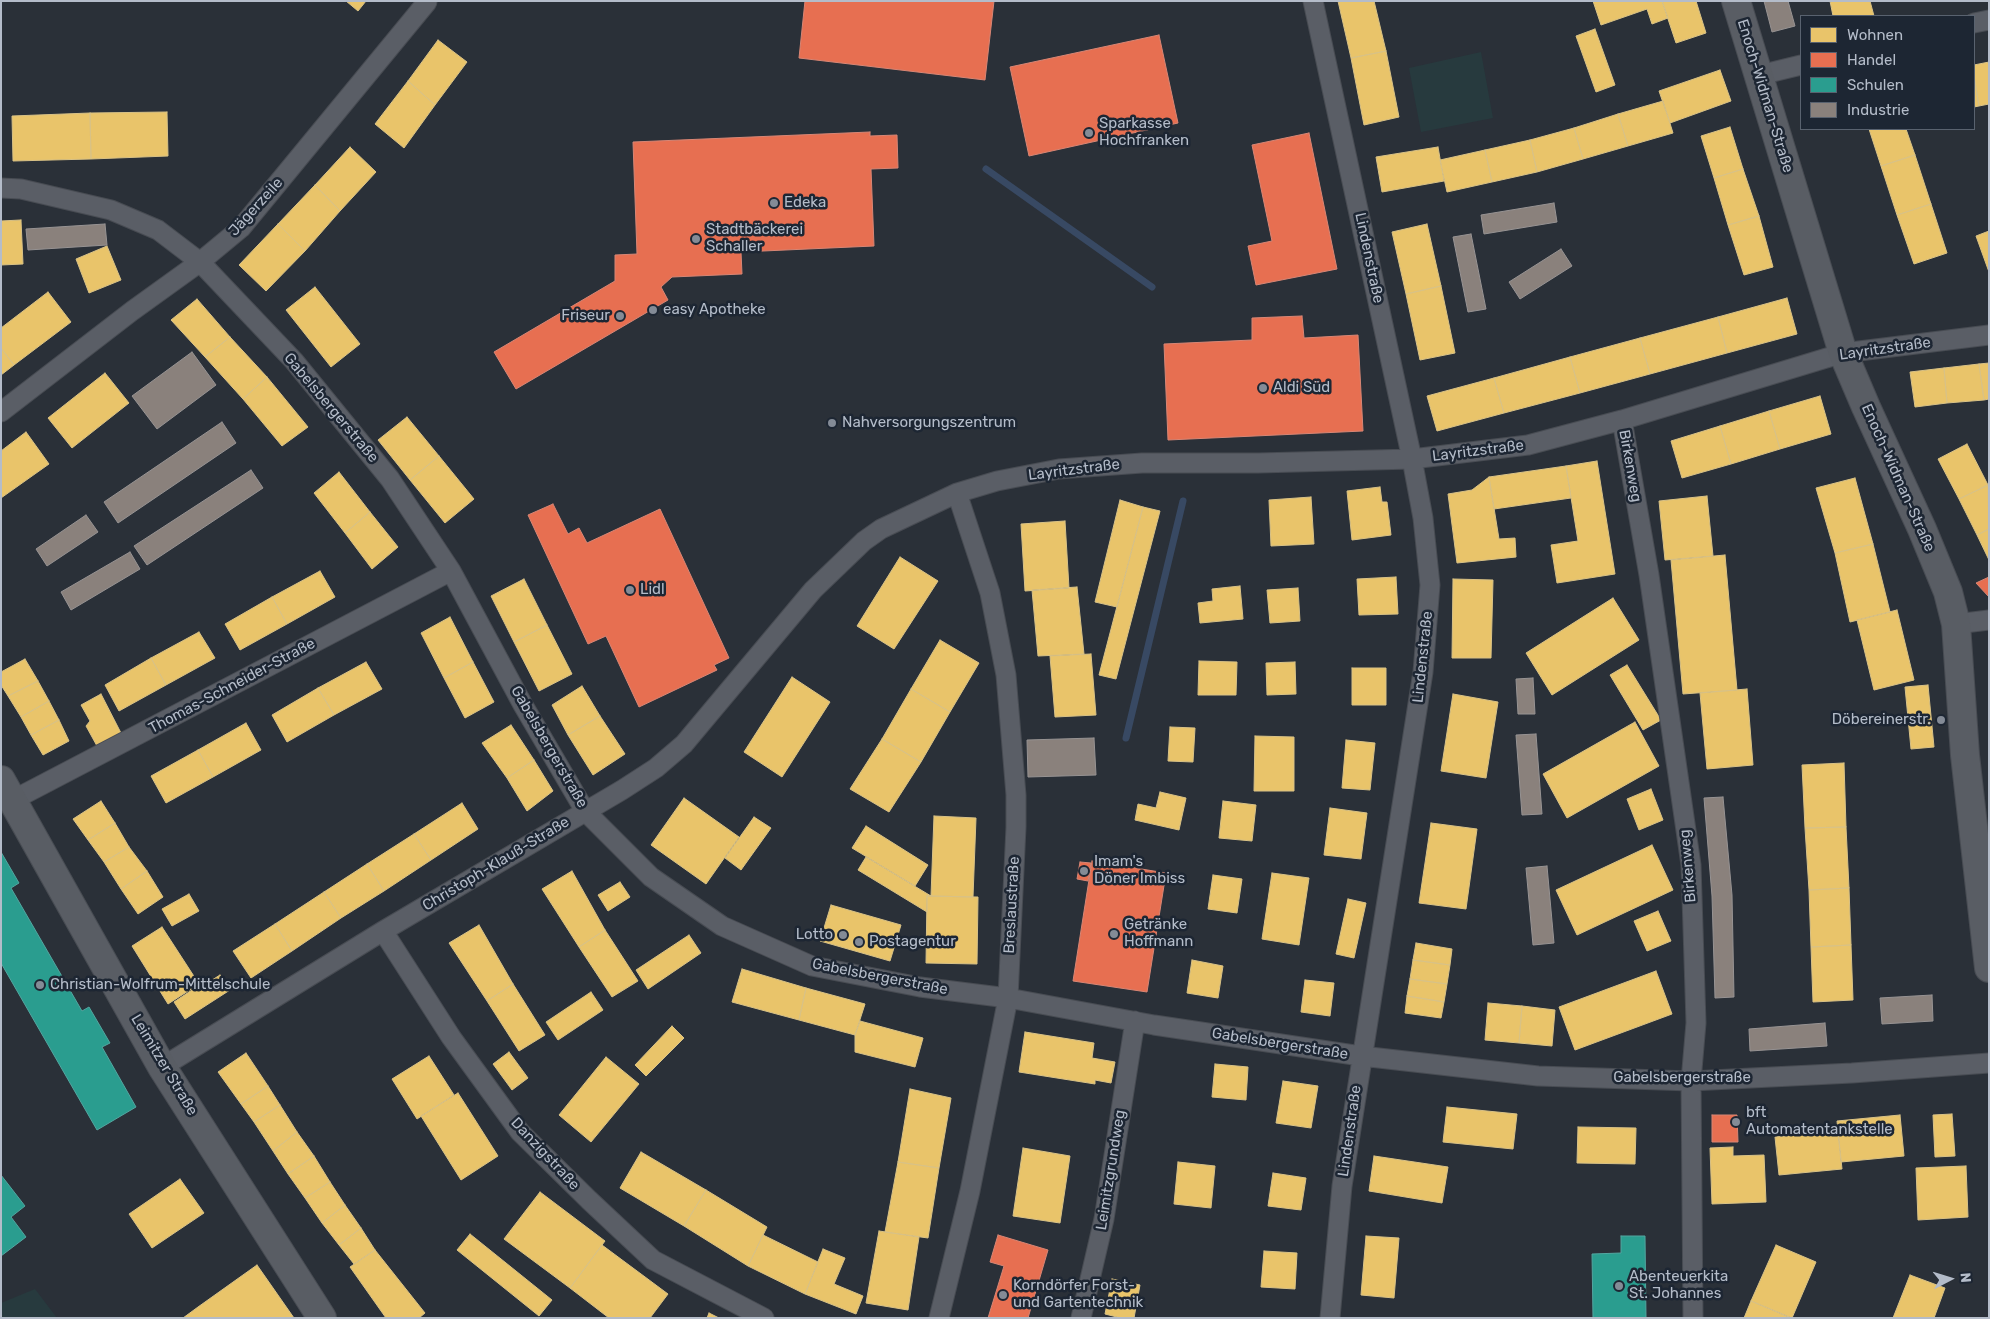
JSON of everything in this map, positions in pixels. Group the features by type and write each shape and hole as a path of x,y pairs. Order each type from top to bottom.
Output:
{"street":[{"name":"Lindenstraße","path":"1313,1 1412,459 1422,518 1430,585 1423,672 1342,1186 1330,1318"},
{"name":"Enoch-Widman-Straße","path":"1736,1 1843,353 1948,592 1956,624 1965,755 1989,968"},
{"name":"Jägerzeile","path":"1,412 132,311 200,262 241,228 427,2"},
{"path":"1975,23 1989,20"},
{"path":"1760,75 1800,65"},
{"name":"Gabelsbergerstraße","path":"1,188 21,189 111,210 158,230 200,262 294,361 390,479 451,571 523,705 585,810 651,877 722,926 812,966 920,987 1008,998 1135,1022 1361,1056 1538,1076 1691,1081 1852,1073 1989,1063"},
{"name":"Layritzstraße","path":"957,492 997,481 1058,470 1142,463 1258,463 1412,459 1528,445 1622,420 1843,353 1989,335"},
{"name":"Birkenweg","path":"1622,420 1649,575 1690,865 1696,1023 1691,1081 1693,1318"},
{"name":"Christoph-Klauß-Straße","path":"162,1067 382,931 622,790 656,768 684,744 813,590 864,541 881,529 957,492"},
{"name":"Breslaustraße","path":"940,1318 970,1191 1008,998 1016,795 1006,675 990,593 957,492"},
{"name":"Thomas-Schneider-Straße","path":"7,790 451,571"},
{"path":"1956,624 1989,620"},
{"name":"Leimitzer Straße","path":"7,790 162,1067 322,1318"},
{"name":"Danzigstraße","path":"382,931 451,1037 520,1132 653,1260 764,1318"},
{"name":"Leimitzgrundweg","path":"1081,1318 1104,1219 1135,1022"}],"green space":[{"path":"1481,52 1493,118 1421,132 1409,68"},
{"path":"35,1289 57,1318 1,1318 1,1303"}],"building: Wohnen":[{"path":"346,1 366,1 358,11"},
{"path":"1338,1 1374,1 1386,51 1351,58"},
{"path":"1593,1 1662,1 1668,18 1652,24 1647,9 1601,25"},
{"path":"1662,1 1696,1 1706,33 1676,43"},
{"path":"1830,1 1870,1 1874,15 1833,15"},
{"path":"1595,29 1615,85 1596,92 1576,36"},
{"path":"438,40 467,62 435,105 408,81"},
{"path":"1386,51 1399,117 1364,125 1351,58"},
{"path":"1989,62 1989,104 1979,106 1975,82 1975,65"},
{"path":"1720,70 1731,101 1670,123 1659,91"},
{"path":"408,81 435,105 404,148 375,124"},
{"path":"1975,82 1979,106 1975,107"},
{"path":"1663,101 1673,133 1628,146 1618,114"},
{"path":"167,112 168,156 91,159 90,113"},
{"path":"90,113 91,159 13,161 12,116"},
{"path":"1618,114 1628,146 1583,159 1574,128"},
{"path":"1730,127 1743,169 1714,178 1701,136"},
{"path":"1574,128 1583,159 1537,172 1530,140"},
{"path":"1869,130 1906,130 1915,155 1881,166"},
{"path":"1530,140 1537,172 1492,182 1485,150"},
{"path":"350,147 376,172 340,211 315,185"},
{"path":"1438,147 1444,181 1382,192 1376,157"},
{"path":"1485,150 1492,182 1447,192 1440,160"},
{"path":"1915,155 1931,204 1897,215 1881,166"},
{"path":"1743,169 1759,216 1728,225 1714,178"},
{"path":"315,185 340,211 305,251 278,224"},
{"path":"1931,204 1947,253 1914,264 1897,215"},
{"path":"1759,216 1773,267 1744,275 1728,225"},
{"path":"21,220 23,264 1,265 1,221"},
{"path":"278,224 305,251 266,291 239,265"},
{"path":"1427,224 1441,286 1406,294 1392,232"},
{"path":"1989,231 1989,272 1976,236"},
{"path":"107,246 121,280 89,293 76,259"},
{"path":"1441,286 1455,353 1420,360 1406,294"},
{"path":"315,287 360,344 331,367 286,310"},
{"path":"48,292 71,322 14,365 1,348 1,328"},
{"path":"1787,298 1797,334 1727,353 1718,317"},
{"path":"197,299 230,337 205,357 171,320"},
{"path":"1718,317 1727,353 1650,374 1640,338"},
{"path":"230,337 267,377 243,399 205,357"},
{"path":"1640,338 1650,374 1580,393 1570,357"},
{"path":"1,348 14,365 1,375"},
{"path":"1570,357 1580,393 1504,413 1494,378"},
{"path":"1989,363 1989,399 1984,400 1979,364"},
{"path":"1979,364 1984,400 1947,403 1944,368"},
{"path":"1944,368 1947,403 1915,407 1910,372"},
{"path":"105,373 129,403 72,448 48,418"},
{"path":"267,377 308,427 282,446 243,399"},
{"path":"1494,378 1504,413 1437,431 1427,396"},
{"path":"1820,396 1831,434 1780,449 1769,411"},
{"path":"1769,411 1780,449 1731,464 1720,426"},
{"path":"407,417 439,456 410,480 378,440"},
{"path":"1720,426 1731,464 1682,478 1671,441"},
{"path":"26,432 49,464 1,498 1,451"},
{"path":"1967,444 1988,485 1959,499 1938,459"},
{"path":"439,456 474,499 445,523 410,480"},
{"path":"1597,461 1615,574 1557,583 1551,545 1578,541 1566,466"},
{"path":"1566,466 1571,498 1494,509 1489,477"},
{"path":"339,472 370,512 345,533 314,493"},
{"path":"1489,477 1499,539 1515,538 1516,557 1457,563 1448,494 1472,490"},
{"path":"1855,478 1873,544 1835,553 1816,488"},
{"path":"1988,485 1989,529 1977,535 1959,499"},
{"path":"1380,487 1382,502 1387,502 1391,535 1352,540 1347,491"},
{"path":"1707,496 1713,556 1665,560 1659,501"},
{"path":"1311,497 1314,544 1271,546 1269,500"},
{"path":"1120,500 1143,507 1117,607 1095,602"},
{"path":"1143,507 1160,511 1116,679 1099,675"},
{"path":"370,512 398,547 372,569 345,533"},
{"path":"1065,521 1069,588 1025,591 1021,524"},
{"path":"1989,529 1989,560 1977,535"},
{"path":"1873,544 1890,612 1850,622 1835,553"},
{"path":"1725,555 1737,690 1683,694 1671,560"},
{"path":"900,557 938,581 894,649 857,626"},
{"path":"320,571 335,597 287,624 272,597"},
{"path":"1396,577 1398,614 1359,615 1357,579"},
{"path":"524,579 547,625 514,642 491,596"},
{"path":"1453,579 1493,580 1491,658 1452,658"},
{"path":"1240,586 1243,619 1200,623 1198,603 1213,601 1212,589"},
{"path":"1077,587 1084,654 1038,656 1032,590"},
{"path":"1298,588 1300,621 1270,623 1267,590"},
{"path":"272,597 287,624 240,650 225,624"},
{"path":"1613,598 1639,640 1552,695 1526,653"},
{"path":"1897,610 1914,680 1874,690 1857,620"},
{"path":"450,617 473,662 444,678 421,633"},
{"path":"547,625 572,674 539,691 514,642"},
{"path":"199,632 215,658 166,685 151,658"},
{"path":"940,640 979,663 950,712 911,689"},
{"path":"1091,654 1096,715 1055,717 1050,656"},
{"path":"151,658 166,685 119,711 105,685"},
{"path":"25,659 38,681 8,696 1,685 1,672"},
{"path":"1199,661 1237,662 1236,695 1198,695"},
{"path":"366,662 382,689 334,715 318,688"},
{"path":"473,662 494,702 465,718 444,678"},
{"path":"1295,662 1296,694 1267,695 1266,663"},
{"path":"1627,665 1661,720 1643,730 1610,675"},
{"path":"1352,668 1386,668 1386,705 1352,705"},
{"path":"792,677 830,702 782,777 744,752"},
{"path":"38,681 49,701 21,717 8,696"},
{"path":"1928,685 1934,747 1911,749 1905,687"},
{"path":"582,686 600,716 568,735 552,705"},
{"path":"318,688 334,715 287,742 272,715"},
{"path":"911,689 950,712 921,762 882,739"},
{"path":"1747,689 1753,765 1707,769 1700,693"},
{"path":"101,694 121,733 97,746 86,726 90,721 81,705"},
{"path":"1453,694 1498,702 1486,778 1441,771"},
{"path":"49,701 59,720 31,735 21,717"},
{"path":"600,716 625,754 593,775 568,735"},
{"path":"59,720 69,741 43,755 31,735"},
{"path":"1635,722 1659,766 1567,818 1543,774"},
{"path":"246,723 261,750 213,777 198,750"},
{"path":"511,725 534,760 507,778 482,743"},
{"path":"1170,727 1195,728 1193,762 1168,761"},
{"path":"1255,736 1294,737 1294,791 1254,791"},
{"path":"882,739 921,762 889,812 850,789"},
{"path":"1346,740 1375,743 1370,790 1342,788"},
{"path":"198,750 213,777 166,803 151,776"},
{"path":"534,760 553,791 527,811 507,778"},
{"path":"1844,763 1846,827 1805,828 1802,765"},
{"path":"1651,789 1663,820 1639,830 1627,799"},
{"path":"1160,792 1186,798 1179,830 1135,820 1138,804 1156,808"},
{"path":"684,798 739,837 706,884 651,845"},
{"path":"101,801 115,823 88,840 73,819"},
{"path":"1223,801 1256,805 1252,841 1219,838"},
{"path":"462,803 478,829 431,860 414,834"},
{"path":"1330,808 1367,813 1361,859 1324,855"},
{"path":"934,816 976,818 973,897 931,896"},
{"path":"754,817 771,828 741,870 725,858"},
{"path":"115,823 129,847 104,862 88,840"},
{"path":"1431,823 1477,829 1466,909 1419,903"},
{"path":"866,826 928,865 915,886 852,848"},
{"path":"1846,827 1849,888 1809,890 1805,828"},
{"path":"414,834 431,860 384,891 367,864"},
{"path":"1652,845 1673,890 1577,935 1556,890"},
{"path":"129,847 147,871 121,889 104,862"},
{"path":"866,857 931,896 927,896 927,912 858,870"},
{"path":"367,864 384,891 341,918 324,892"},
{"path":"147,871 163,897 138,914 121,889"},
{"path":"572,871 605,930 579,947 542,889"},
{"path":"1272,873 1309,878 1299,945 1262,939"},
{"path":"1213,875 1242,879 1237,913 1208,909"},
{"path":"620,882 630,897 608,911 598,895"},
{"path":"1849,888 1851,945 1811,947 1809,890"},
{"path":"324,892 341,918 292,951 275,924"},
{"path":"189,894 199,911 172,926 162,909"},
{"path":"927,896 978,897 977,964 926,963"},
{"path":"1348,899 1366,903 1354,958 1336,954"},
{"path":"831,905 901,925 890,961 820,941"},
{"path":"1658,911 1671,941 1647,951 1634,921"},
{"path":"275,924 292,951 251,978 233,951"},
{"path":"479,925 513,984 487,1001 449,943"},
{"path":"162,927 199,984 168,1004 132,946"},
{"path":"605,930 638,981 612,997 579,947"},
{"path":"689,935 701,953 648,989 636,970"},
{"path":"1416,943 1452,949 1450,965 1413,960"},
{"path":"1851,945 1853,1000 1813,1002 1811,947"},
{"path":"1192,960 1223,966 1218,998 1187,993"},
{"path":"1413,960 1450,965 1447,984 1410,979"},
{"path":"742,969 806,988 799,1020 732,1002"},
{"path":"1656,971 1672,1014 1575,1050 1559,1007"},
{"path":"220,975 230,990 185,1019 174,1002 207,980 209,982"},
{"path":"1410,979 1447,984 1444,1002 1407,996"},
{"path":"1305,980 1334,983 1330,1016 1301,1012"},
{"path":"513,984 545,1035 519,1051 487,1001"},
{"path":"806,988 865,1004 855,1035 799,1020"},
{"path":"591,992 603,1010 558,1040 546,1022"},
{"path":"1407,996 1444,1002 1441,1018 1405,1013"},
{"path":"1488,1003 1522,1006 1519,1043 1485,1040"},
{"path":"1522,1006 1555,1010 1552,1046 1519,1043"},
{"path":"860,1021 923,1038 915,1067 855,1052 855,1035"},
{"path":"672,1026 684,1038 646,1076 635,1065"},
{"path":"1025,1032 1094,1043 1092,1058 1115,1062 1111,1083 1095,1080 1095,1084 1019,1072"},
{"path":"509,1052 528,1078 512,1090 493,1064"},
{"path":"246,1053 268,1086 241,1104 218,1072"},
{"path":"429,1056 454,1095 417,1119 392,1079"},
{"path":"606,1057 639,1084 591,1142 559,1115"},
{"path":"1215,1064 1248,1067 1246,1100 1212,1097"},
{"path":"1283,1081 1318,1086 1311,1128 1276,1123"},
{"path":"268,1086 280,1105 254,1122 241,1104"},
{"path":"910,1089 951,1098 939,1168 898,1162"},
{"path":"458,1093 498,1156 461,1180 421,1116"},
{"path":"280,1105 297,1132 273,1151 254,1122"},
{"path":"1447,1107 1517,1114 1513,1149 1443,1142"},
{"path":"1952,1114 1955,1156 1935,1157 1933,1115"},
{"path":"1900,1115 1904,1156 1841,1162 1837,1121"},
{"path":"1578,1127 1636,1128 1635,1164 1577,1163"},
{"path":"1838,1131 1842,1169 1779,1175 1775,1137"},
{"path":"297,1132 314,1156 288,1174 273,1151"},
{"path":"1733,1147 1733,1156 1764,1155 1766,1202 1712,1204 1710,1148"},
{"path":"1023,1148 1070,1156 1060,1223 1013,1216"},
{"path":"641,1152 706,1190 684,1226 620,1188"},
{"path":"314,1156 330,1182 305,1198 288,1174"},
{"path":"1374,1156 1448,1167 1442,1203 1369,1191"},
{"path":"898,1162 939,1168 928,1238 885,1232"},
{"path":"1178,1162 1215,1166 1211,1208 1174,1204"},
{"path":"1966,1166 1968,1217 1918,1220 1916,1168"},
{"path":"1273,1173 1306,1178 1301,1210 1268,1206"},
{"path":"180,1179 204,1213 152,1248 129,1214"},
{"path":"330,1182 345,1205 322,1223 305,1198"},
{"path":"706,1190 767,1227 748,1266 684,1226"},
{"path":"540,1192 605,1241 570,1288 504,1239"},
{"path":"345,1205 361,1228 339,1245 322,1223"},
{"path":"361,1228 375,1250 354,1264 339,1245"},
{"path":"879,1231 919,1237 908,1310 866,1303"},
{"path":"470,1234 552,1300 539,1316 457,1250"},
{"path":"763,1235 818,1262 805,1294 748,1266"},
{"path":"1366,1236 1399,1238 1394,1298 1361,1295"},
{"path":"602,1245 668,1294 650,1318 609,1318 570,1288"},
{"path":"1776,1245 1816,1262 1792,1318 1751,1301"},
{"path":"823,1249 845,1258 834,1284 863,1296 856,1314 805,1294"},
{"path":"375,1250 425,1313 419,1318 386,1318 350,1267"},
{"path":"1264,1251 1297,1253 1295,1289 1261,1287"},
{"path":"257,1265 294,1318 183,1318 198,1307"},
{"path":"1910,1275 1945,1288 1934,1318 1893,1318"},
{"path":"1112,1279 1140,1285 1134,1318 1121,1318 1105,1314"},
{"path":"1751,1301 1791,1318 1744,1318"},
{"path":"709,1313 719,1318 707,1318"}],"building: Handel":[{"path":"805,1 994,1 985,80 799,58"},
{"path":"1159,35 1178,123 1029,156 1010,67"},
{"path":"870,132 870,136 897,135 898,168 871,169 874,246 741,252 742,274 672,277 661,287 668,300 516,389 494,352 615,281 615,255 637,254 633,142"},
{"path":"1309,133 1337,269 1256,285 1248,246 1272,241 1252,145"},
{"name":"Aldi Süd","path":"1302,316 1304,338 1358,335 1363,431 1168,440 1164,344 1252,340 1252,318"},
{"name":"Lidl","path":"553,504 568,534 579,528 587,543 660,509 729,658 714,665 717,670 639,707 606,636 588,644 528,515"},
{"path":"1989,577 1989,597 1976,583"},
{"path":"1092,861 1166,873 1147,992 1073,981"},
{"name":"Imam's Döner Imbiss","path":"1080,862 1091,863 1088,881 1077,879"},
{"path":"1712,1115 1737,1115 1738,1142 1712,1142"},
{"path":"998,1235 1048,1250 1028,1318 988,1318 1004,1266 990,1262"}],"building: Schulen":[{"name":"Christian-Wolfrum-Mittelschule","path":"1,852 19,883 11,888 82,1011 89,1007 110,1043 102,1047 136,1107 97,1130 1,963"},
{"path":"1,1175 25,1206 11,1217 26,1237 1,1256"},
{"name":"Abenteuerkita St. Johannes","path":"1621,1236 1645,1236 1646,1318 1593,1318 1592,1254 1621,1253"}],"building: Industrie":[{"path":"1764,1 1788,1 1795,26 1772,32"},
{"path":"1554,203 1557,222 1484,234 1481,215"},
{"path":"105,224 107,245 28,250 26,229"},
{"path":"1471,234 1486,309 1468,312 1453,237"},
{"path":"1561,249 1572,266 1520,299 1509,282"},
{"path":"192,352 216,385 157,429 132,396"},
{"path":"222,422 236,443 118,523 104,502"},
{"path":"251,470 263,488 147,565 134,546"},
{"path":"86,515 98,532 47,566 36,549"},
{"path":"130,552 140,569 71,610 61,592"},
{"path":"1533,678 1535,714 1518,714 1516,679"},
{"path":"1536,734 1542,814 1522,815 1516,735"},
{"path":"1094,738 1096,775 1028,777 1027,740"},
{"path":"1723,797 1732,895 1734,997 1715,998 1712,896 1704,798"},
{"path":"1547,866 1554,943 1533,945 1526,868"},
{"path":"1932,995 1933,1021 1882,1024 1880,998"},
{"path":"1825,1023 1827,1046 1750,1051 1749,1029"}],"waterway":[{"path":"986,169 1152,287"},
{"path":"1126,738 1183,501"}],"place":[{"name":"Sparkasse Hochfranken","path":"1089,133"},
{"name":"Edeka","path":"774,203"},
{"name":"Stadtbäckerei Schaller","path":"696,239"},
{"name":"easy Apotheke","path":"653,310"},
{"name":"Friseur","path":"620,316"},
{"name":"Aldi Süd","path":"1263,388"},
{"name":"Nahversorgungszentrum","path":"832,423"},
{"name":"Lidl","path":"630,590"},
{"name":"Döbereinerstr.","path":"1941,720"},
{"name":"Imam's Döner Imbiss","path":"1084,871"},
{"name":"Getränke Hoffmann","path":"1114,934"},
{"name":"Lotto","path":"843,935"},
{"name":"Postagentur","path":"859,942"},
{"name":"Christian-Wolfrum-Mittelschule","path":"40,985"},
{"name":"bft Automatentankstelle","path":"1736,1122"},
{"name":"Abenteuerkita St. Johannes","path":"1619,1286"},
{"name":"Korndörfer Forst- und Gartentechnik","path":"1003,1295"}]}
